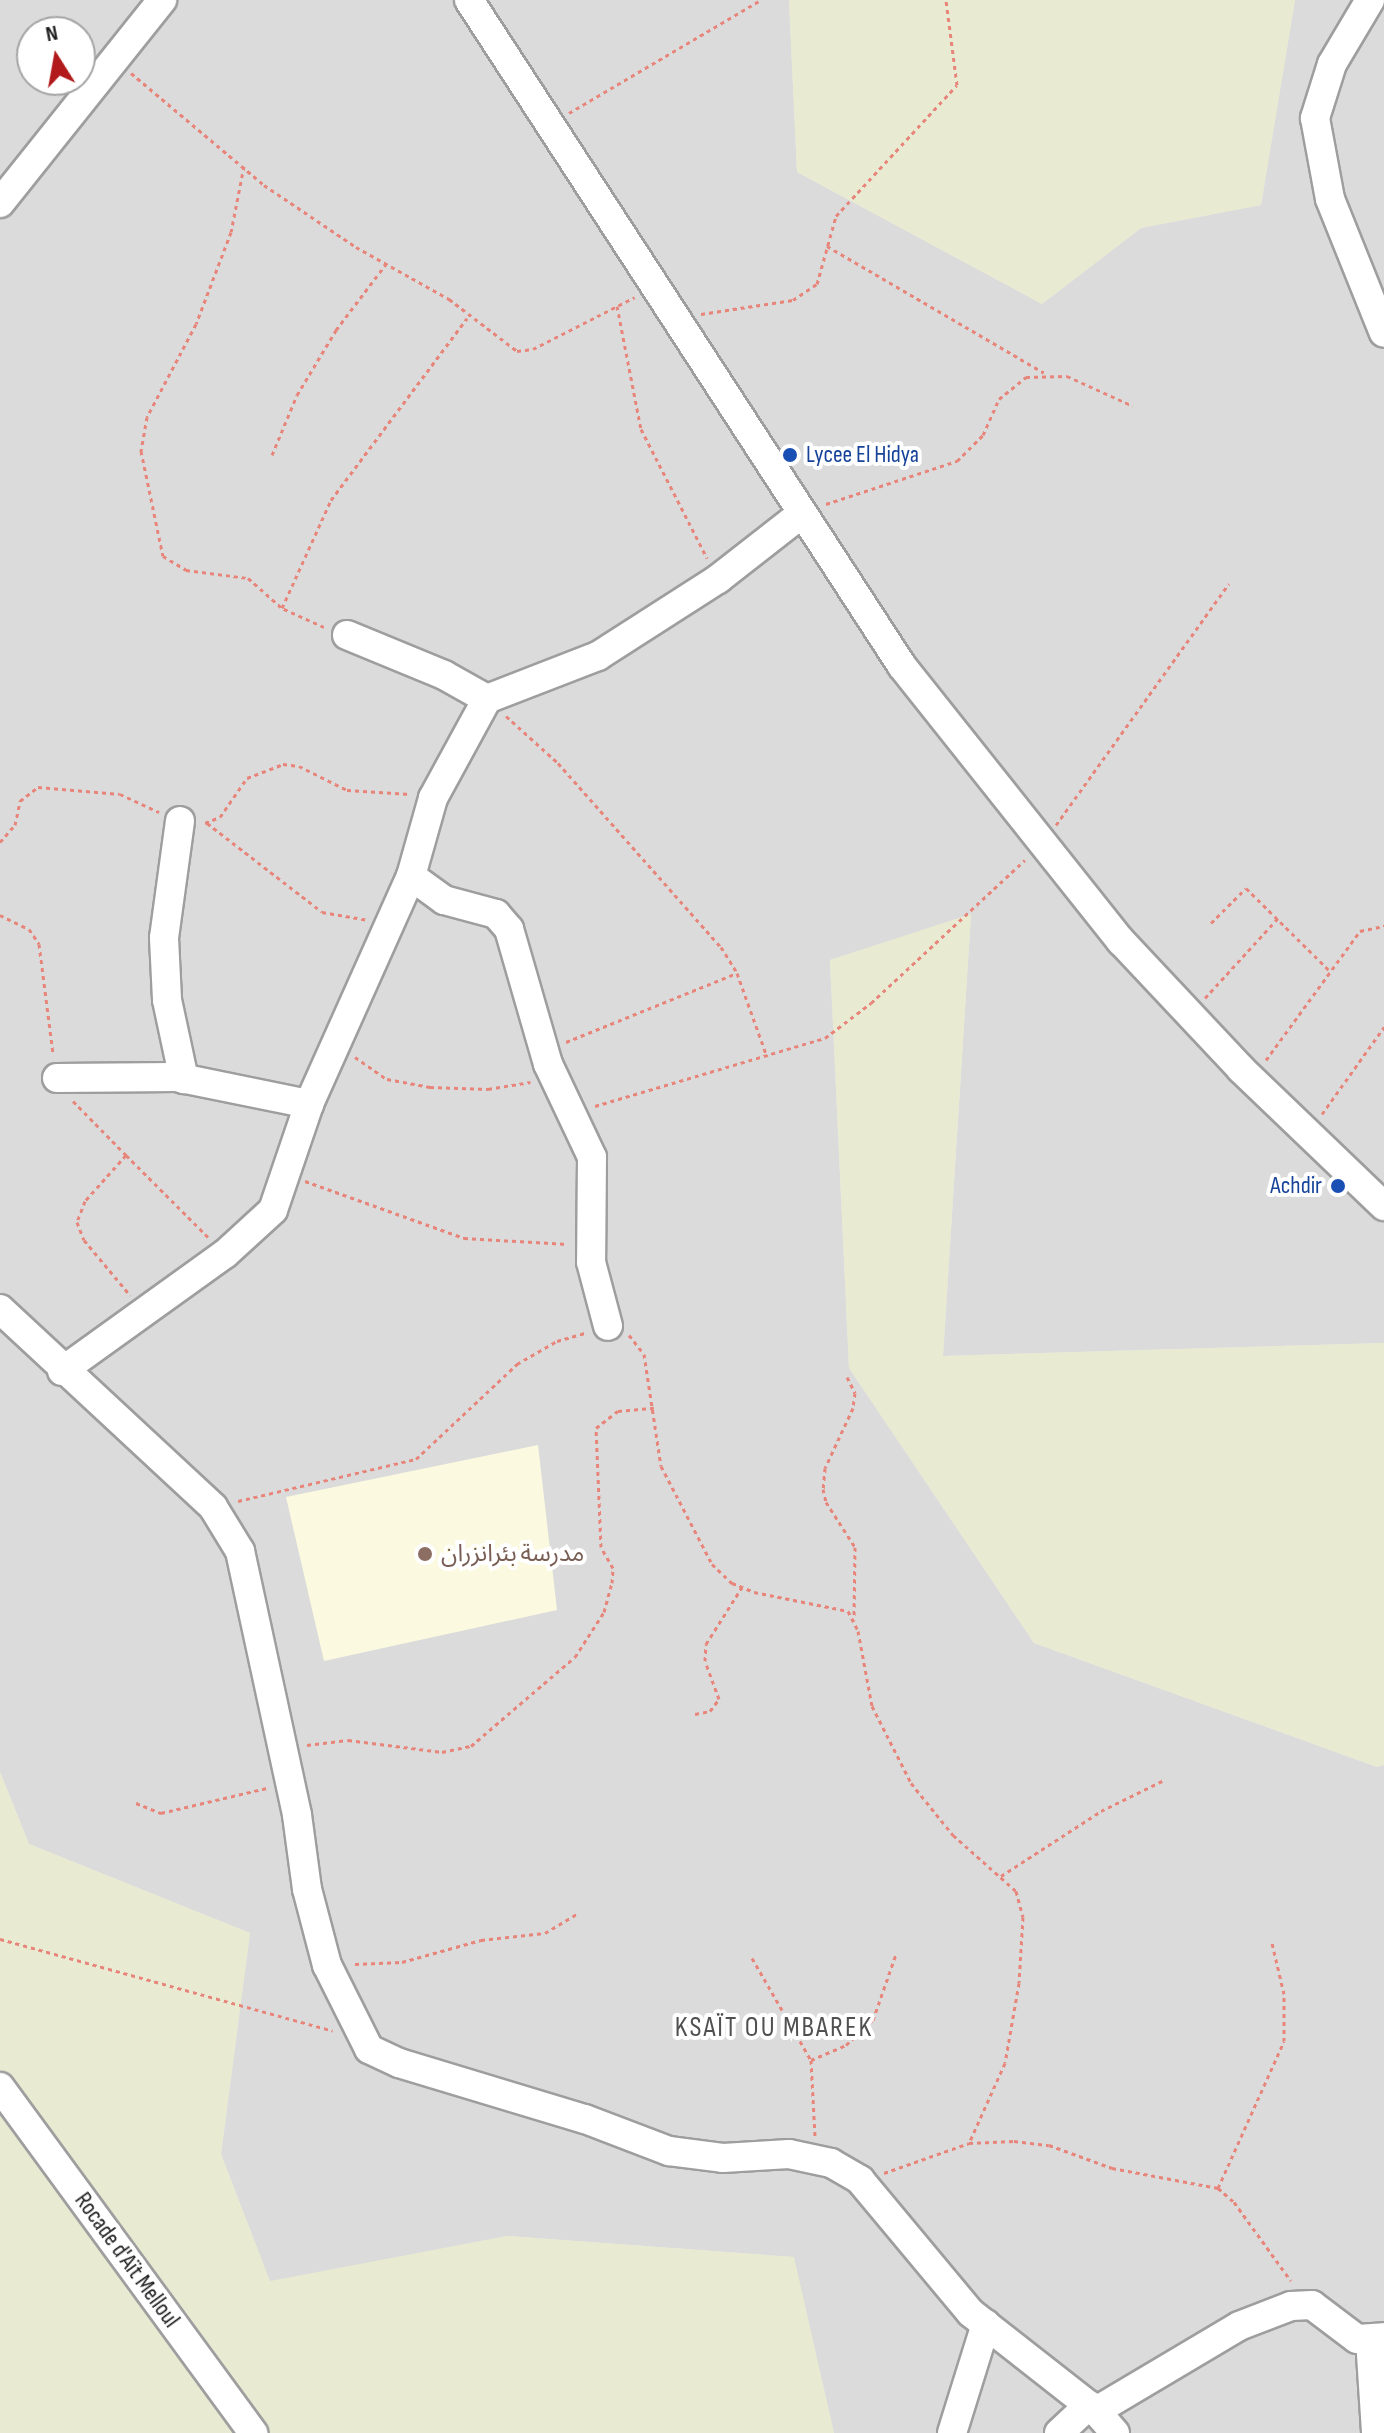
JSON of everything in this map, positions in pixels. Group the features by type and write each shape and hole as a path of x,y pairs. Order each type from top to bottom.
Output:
{"street":[{"path":"0,203 162,0"},
{"path":"469,0 800,515 902,666 1043,844 1190,1014 1252,1079 1384,1206"},
{"path":"1370,0 1332,64 1315,118 1330,199 1384,333"},
{"path":"62,1371 225,1254 273,1210 309,1104 411,876 433,798 487,699 598,656 718,579 800,515"},
{"path":"347,635 444,675 487,699"},
{"path":"184,1079 167,1000 164,938 194,822"},
{"path":"411,876 444,900 487,910 503,921 549,1065 592,1157 594,1281 608,1326"},
{"path":"57,1078 184,1079 309,1104"},
{"path":"0,1309 62,1371 213,1507 247,1572 290,1782 302,1864 327,1965 360,2038 369,2049 399,2063 585,2119 669,2151 723,2158 813,2156 860,2180 950,2291 986,2324 1092,2408 1115,2433"},
{"name":"Rocade d'Aït Melloul","path":"0,2087 253,2433"},
{"path":"1059,2433 1092,2408 1239,2326 1291,2306 1312,2305 1346,2333 1377,2338 1376,2433"},
{"path":"952,2433 986,2324"}],"path":[{"path":"549,126 647,63 761,0"},
{"path":"673,318 807,294 817,284 836,216 957,85 946,0"},
{"path":"113,58 244,166 386,264 449,299 468,317 517,351 525,351 653,288"},
{"path":"244,166 231,232 196,324 147,417 141,451 163,556 186,570 248,578 282,608 347,635"},
{"path":"827,246 1044,373"},
{"path":"272,455 297,395 336,330 386,264"},
{"path":"617,306 641,429 718,579"},
{"path":"282,608 331,500 468,317"},
{"path":"800,515 862,489 957,461 983,435 999,399 1026,377 1044,373 1067,376 1133,406"},
{"path":"572,1112 767,1057 825,1038 845,1025 1043,844 1229,583"},
{"path":"487,699 558,763 650,864 737,973 767,1057"},
{"path":"194,822 220,817 247,778 283,764 299,766 347,790 433,798"},
{"path":"0,842 15,825 20,801 38,787 120,794 194,822 322,912 364,918 387,931"},
{"path":"1211,923 1246,888 1330,971"},
{"path":"0,915 29,929 39,944 57,1078 74,1103 225,1254"},
{"path":"1190,1014 1278,918"},
{"path":"1252,1079 1360,931 1384,926"},
{"path":"336,1044 387,1079 430,1087 488,1089 549,1065 737,973"},
{"path":"1308,1134 1384,1027"},
{"path":"126,1155 85,1201 77,1222 84,1240 146,1313"},
{"path":"287,1175 464,1238 591,1241"},
{"path":"213,1507 416,1459 517,1364 557,1341 608,1326 629,1335 644,1354 661,1466 712,1564 742,1587 839,1605 854,1620"},
{"path":"847,1377 855,1393 853,1408 825,1468 823,1489 826,1502 855,1547 854,1620 872,1706 911,1783 953,1835 1016,1891 1023,1917 1019,1983 1005,2063 969,2143"},
{"path":"283,1748 348,1740 442,1752 471,1746 547,1684 588,1640 604,1612 612,1583 613,1568 601,1547 596,1428 618,1411 654,1408"},
{"path":"695,1714 716,1706 706,1644 742,1587"},
{"path":"1001,1876 1101,1811 1164,1780"},
{"path":"136,1803 161,1813 176,1811 290,1782"},
{"path":"327,1965 402,1962 481,1940 545,1933 577,1914"},
{"path":"0,1939 360,2038"},
{"path":"1218,2188 1284,2041 1286,2006 1272,1943"},
{"path":"811,2060 846,2045 873,2020 896,1954"},
{"path":"752,1958 811,2060 818,2117 813,2156"},
{"path":"860,2180 969,2143 1049,2145 1112,2168 1218,2188 1234,2202 1312,2305"}],"shaded area":[{"path":"0,0 789,0 797,172 1042,304 1141,228 1261,205 1295,0 1384,0 1384,1343 943,1356 971,915 830,960 849,1368 1034,1643 1377,1767 1384,1765 1384,2433 834,2433 793,2257 507,2236 270,2282 221,2154 250,1933 29,1844 0,1772"},
{"path":"789,0 1295,0 1261,205 1141,228 1042,304 797,172"},
{"path":"971,914 943,1356 1384,1343 1384,1765 1377,1767 1034,1643 849,1368 830,960"},
{"name":"مدرسة بئرانزران","path":"538,1445 557,1610 324,1661 286,1497"},
{"path":"0,1772 29,1844 250,1933 221,2154 270,2281 507,2236 794,2257 834,2433 0,2433"}],"place":[{"name":"Lycee El Hidya","path":"790,455"},
{"name":"Achdir","path":"1338,1186"},
{"name":"مدرسة بئرانزران","path":"425,1554"}],"district":[{"name":"KSAÏT OU MBAREK","path":"774,2028"}]}
